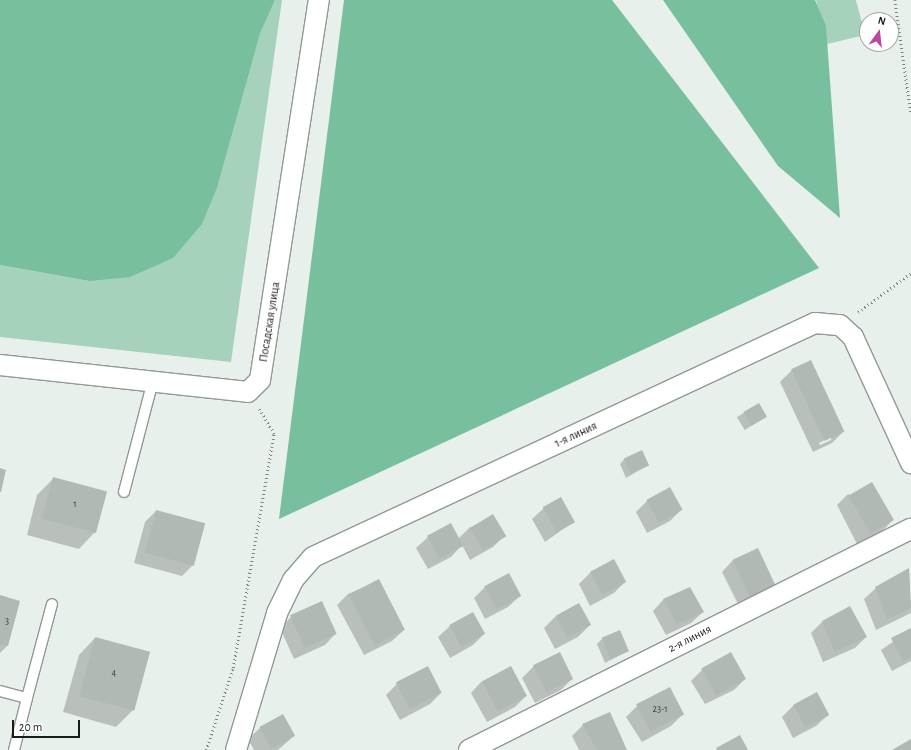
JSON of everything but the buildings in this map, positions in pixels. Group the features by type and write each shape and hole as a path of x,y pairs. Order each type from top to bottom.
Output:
{"street":[{"name":"Посадская улица","path":"248,392 260,380 266,357 319,0"},
{"name":"1-я линия","path":"236,750 277,613 294,580 313,557 815,323 840,325"},
{"path":"840,325 853,337 911,463"},
{"path":"0,365 248,392"},
{"name":"2-я линия","path":"469,750 911,529"}],"lane":[{"path":"124,492 153,381"},
{"path":"14,750 52,604"},
{"path":"0,691 28,698"}],"path":[{"path":"895,0 911,114"},
{"path":"840,325 911,273"},
{"path":"206,750 233,668 274,434 248,392"}],"green space":[{"path":"0,0 275,0 260,34 218,185 202,224 173,258 130,277 89,281 0,265"},
{"path":"275,0 282,0 231,362 0,337 0,265 89,281 218,185 260,34"},
{"path":"344,0 612,0 819,268 279,519"},
{"path":"663,0 815,0 826,26 840,218 778,166"},
{"path":"816,0 856,0 859,12 859,36 827,44"}]}
